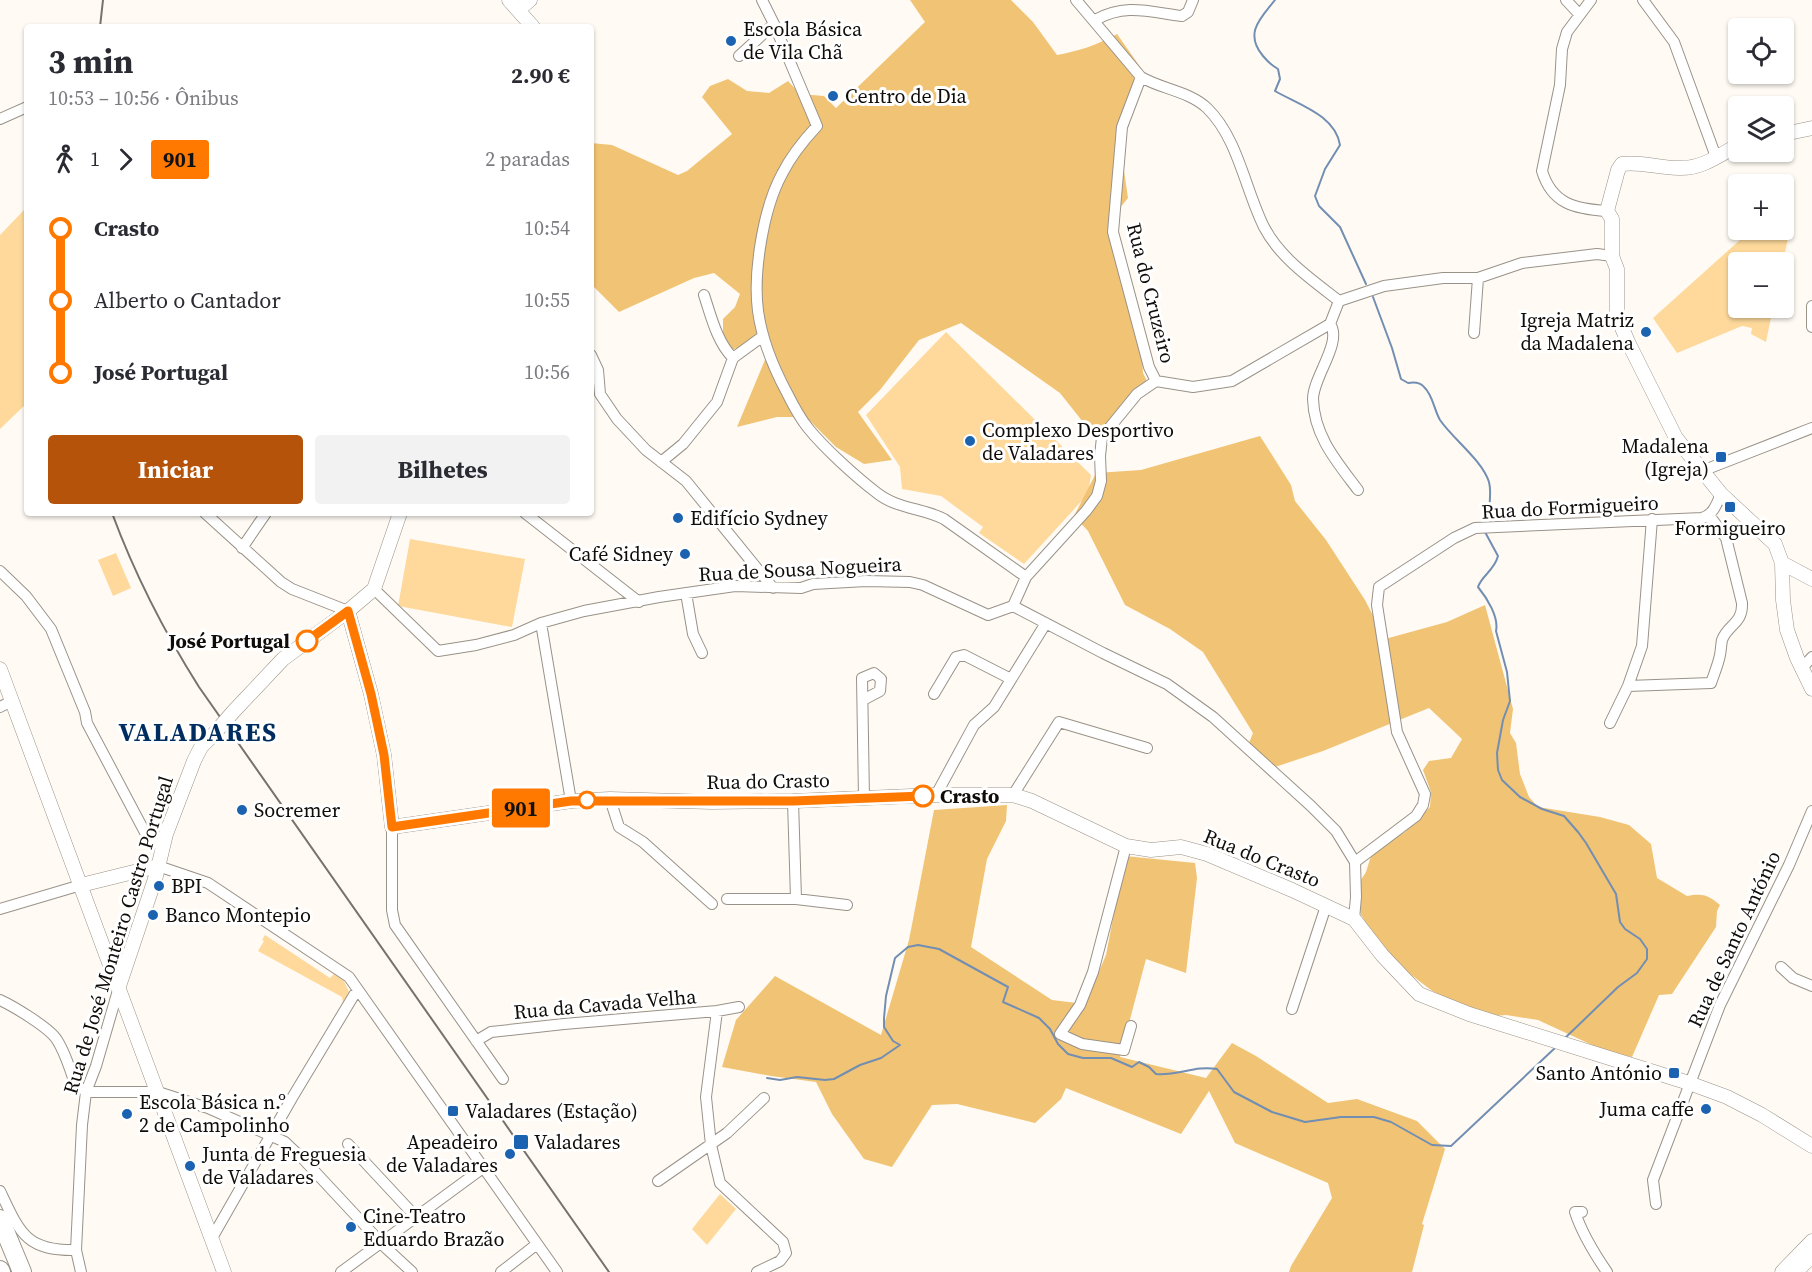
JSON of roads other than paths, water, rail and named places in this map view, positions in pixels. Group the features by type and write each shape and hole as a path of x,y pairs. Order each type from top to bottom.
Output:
{"highway":[{"path":"0,1219 22,1272"},
{"path":"0,1242 14,1272"}],"street":[{"path":"530,0 513,5 530,24"},
{"path":"762,0 817,126 790,159 780,176 761,243 757,283 758,312 769,355 806,426 878,494 891,503 931,512 944,519 1026,577"},
{"path":"1076,0 1141,77 1191,98 1204,106 1218,120 1265,229 1282,251 1309,278 1339,301"},
{"path":"1095,20 1111,12 1142,4 1182,15 1188,12 1192,0"},
{"path":"1566,0 1579,14"},
{"path":"1591,0 1567,32 1562,49 1560,85 1542,171 1546,184 1556,197 1569,204 1607,211"},
{"path":"1643,0 1674,42 1716,157"},
{"path":"739,56 774,24"},
{"name":"Rua do Cruzeiro","path":"1141,77 1122,127 1113,232 1149,367 1156,381 1193,387 1232,381 1330,324"},
{"path":"0,119 24,108"},
{"path":"1794,132 1812,128"},
{"path":"1728,150 1705,165 1679,168 1622,164 1618,170 1607,211 1612,219 1612,256 1617,269 1617,316 1676,438 1721,494 1774,544 1782,563 1787,630 1812,689"},
{"path":"1339,301 1384,286 1443,278 1478,278 1522,263 1597,254 1612,256"},
{"path":"1474,333 1478,278"},
{"path":"704,295 726,351 733,358"},
{"path":"1339,301 1330,324 1334,329 1333,342 1316,384 1313,398 1318,430 1331,454 1358,490"},
{"path":"1812,306 1812,327"},
{"path":"661,462 683,444 717,402 733,358 763,336"},
{"path":"594,361 598,370 596,393 646,450 687,481 773,588"},
{"path":"1156,381 1137,394 1102,437 1101,481 1097,496 1026,577 1013,606 1167,684 1213,717 1336,831 1355,862 1354,919"},
{"path":"1702,471 1812,428"},
{"path":"1628,686 1711,684 1720,657 1722,641 1743,611 1726,538 1709,515 1721,494"},
{"name":"Rua do Formigueiro","path":"1355,862 1416,816 1423,805 1425,794 1397,732 1377,605 1379,587 1454,538 1475,528 1652,519 1671,521 1702,518 1709,515"},
{"path":"208,516 281,582 292,589 348,611 371,694 384,755 392,827 392,910 395,925 503,1079"},
{"path":"242,548 264,516"},
{"path":"374,589 399,516"},
{"path":"529,516 639,602"},
{"path":"1610,723 1628,686 1642,646 1652,519"},
{"path":"1782,563 1812,579"},
{"path":"0,571 26,596 51,629 85,712 87,723 149,840 162,846"},
{"name":"Rua de Sousa Nogueira","path":"374,589 438,651 476,645 514,635 584,611 735,586 801,588 813,584 866,580 910,582 923,585 988,615 1013,606"},
{"name":"Rua de José Monteiro Castro Portugal","path":"81,1272 76,1250 81,1125 86,1092 158,866 162,846 194,761 201,747 283,659 374,589"},
{"path":"686,593 693,634 702,653"},
{"path":"936,795 974,725 994,707 1046,623"},
{"path":"541,624 571,801"},
{"path":"934,694 956,657 964,655 1011,679"},
{"path":"1802,668 1812,657"},
{"path":"0,669 6,704 81,885 224,1272"},
{"path":"863,700 864,798"},
{"path":"1013,795 1059,722 1147,748"},
{"name":"Rua do Crasto","path":"392,827 571,801 793,801 936,795 1013,795 1032,801 1126,846 1151,850 1181,847 1207,854 1326,906 1354,919 1382,955 1419,994 1469,1014 1727,1097 1762,1115 1812,1146"},
{"path":"610,800 619,827 643,842 712,904"},
{"path":"793,801 796,899"},
{"name":"Rua de Santo António","path":"1656,1204 1653,1180 1689,1083 1720,1005 1789,865 1812,811"},
{"path":"1126,846 1093,972 1080,1005 1060,1034 1082,1044 1124,1050 1131,1026"},
{"path":"0,909 81,885 158,866 208,883 224,892 349,977 557,1272"},
{"path":"727,899 796,899 847,904"},
{"path":"1292,1009 1326,906"},
{"path":"1781,967 1793,978 1812,986"},
{"path":"212,1238 292,1098 354,995 359,991"},
{"path":"0,1000 33,1020 56,1038 76,1088 86,1092 158,1092 208,1108 285,1142 412,1272"},
{"name":"Rua da Cavada Velha","path":"476,1041 490,1032 739,1007"},
{"path":"717,1011 706,1097 711,1145 720,1183 783,1242 786,1253 780,1260 757,1272"},
{"path":"658,1181 728,1133 764,1098"},
{"path":"348,1144 416,1217"},
{"path":"341,1272 483,1168"},
{"path":"0,1191 18,1229 34,1244 55,1250 76,1250"},
{"path":"1582,1212 1575,1212 1578,1221 1607,1272"},
{"path":"1782,1272 1812,1241"},
{"path":"501,1272 537,1244"},
{"path":"1796,1272 1812,1256"}],"waterway":[{"path":"1275,0 1256,26 1254,33 1257,48 1278,69 1280,79 1275,91 1324,118 1337,135 1340,145 1325,169 1315,196 1319,206 1340,227 1366,284"},
{"path":"1373,297 1401,379 1408,383 1419,383 1427,390 1440,420 1485,474 1490,491 1488,519"},
{"path":"1485,532 1498,556 1478,587 1496,620 1496,631 1507,672 1510,701 1503,720 1497,753 1498,770 1502,780 1520,797 1542,809 1564,816 1578,832 1616,894 1620,922 1625,929 1640,939 1647,949 1647,959 1637,973 1618,987 1564,1039"},
{"path":"767,1078 780,1080 797,1077 834,1079 860,1065 881,1058 900,1045 893,1041 884,1027 886,996 895,958 908,947 918,945 939,949 1008,987 1003,1002 1039,1018 1068,1054 1083,1058 1111,1058 1132,1067 1139,1062 1156,1074 1172,1074 1201,1068 1217,1069 1234,1092 1272,1112 1305,1122 1341,1117 1374,1117 1391,1122 1432,1145 1451,1146 1556,1047"}],"railway":[{"path":"100,24 103,0"},
{"path":"113,516 151,602 199,687 609,1272"}],"place":[{"name":"Escola Básica de Vila Chã","path":"731,41"},
{"name":"Centro de Dia","path":"833,96"},
{"name":"Igreja Matriz da Madalena","path":"1646,332"},
{"name":"Complexo Desportivo de Valadares","path":"970,441"},
{"name":"Madalena (Igreja)","path":"1721,457"},
{"name":"Formigueiro","path":"1730,507"},
{"name":"Edifício Sydney","path":"678,518"},
{"name":"Café Sidney","path":"685,554"},
{"name":"José Portugal","path":"307,641"},
{"name":"Crasto","path":"923,796"},
{"name":"Socremer","path":"242,810"},
{"name":"BPI","path":"159,886"},
{"name":"Banco Montepio","path":"153,915"},
{"name":"Santo António","path":"1674,1073"},
{"name":"Juma caffe","path":"1706,1109"},
{"name":"Valadares (Estação)","path":"453,1111"},
{"name":"Escola Básica n.º 2 de Campolinho","path":"127,1114"},
{"name":"Valadares","path":"521,1142"},
{"name":"Apeadeiro de Valadares","path":"510,1154"},
{"name":"Junta de Freguesia de Valadares","path":"190,1166"},
{"name":"Cine-Teatro Eduardo Brazão","path":"351,1227"}],"district":[{"name":"VALADARES","path":"198,732"}]}
